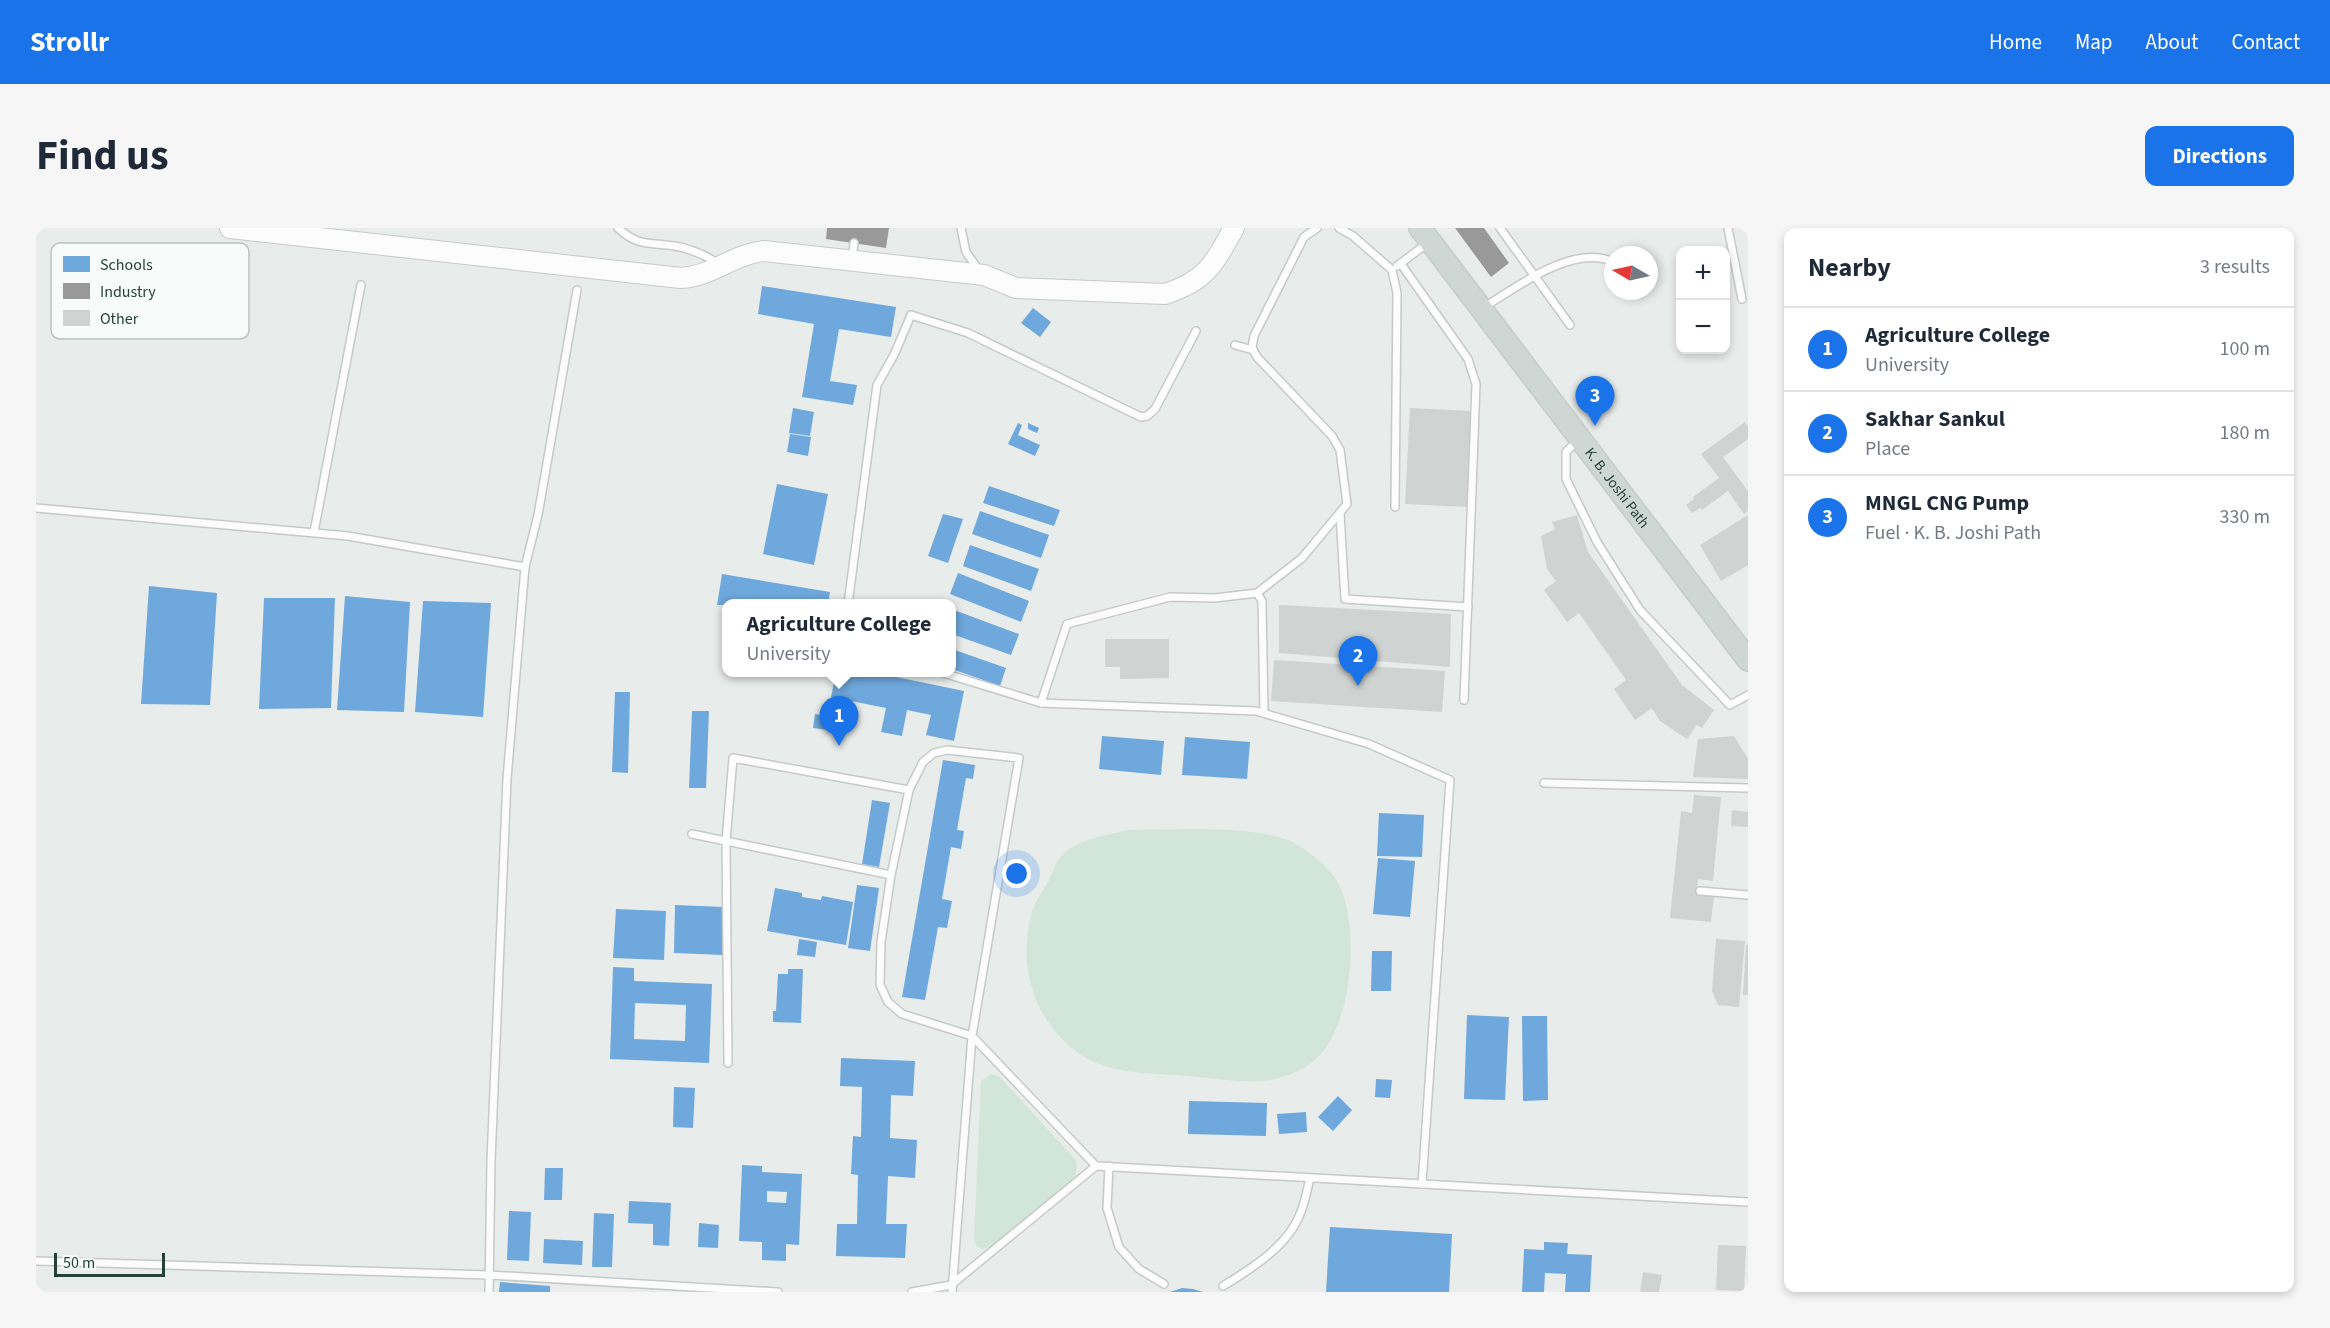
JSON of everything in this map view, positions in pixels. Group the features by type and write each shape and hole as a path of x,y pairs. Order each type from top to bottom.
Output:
{"main road":[{"path":"230,228 681,278 697,277 749,253 764,251 853,253 984,275 1016,288 1165,294 1197,281 1221,253 1234,228"},
{"name":"K. B. Joshi Path","path":"1425,235 1748,660"}],"lane":[{"path":"618,228 628,238 636,241 689,249 721,266"},
{"path":"961,228 966,252 973,264 984,275"},
{"path":"1041,703 1067,624 1170,597 1215,598 1257,593 1302,558 1347,504 1340,450 1332,436 1253,350 1254,336 1304,237 1317,228"},
{"path":"1339,228 1353,236 1392,270 1397,293 1395,507"},
{"path":"1500,228 1570,325"},
{"path":"1728,228 1742,298"},
{"path":"1392,270 1401,264 1425,235"},
{"path":"1480,309 1550,267 1583,258 1604,261"},
{"path":"1401,264 1468,359 1476,384 1464,700"},
{"path":"314,532 361,285"},
{"path":"489,1292 491,1161 507,779 525,567 538,515 577,290"},
{"path":"849,599 877,385 894,355 911,315 968,333 1141,417 1152,414 1196,331"},
{"path":"1234,345 1253,350"},
{"path":"1579,438 1566,452 1566,479 1597,542 1640,610 1730,705 1748,695"},
{"path":"36,508 314,532 415,546 525,567"},
{"path":"1340,513 1345,599 1468,607"},
{"path":"1257,593 1262,602 1264,713"},
{"path":"956,677 1041,703 1256,711 1369,744 1450,780 1422,1184"},
{"path":"952,1289 972,1036 1019,758 947,750 934,753 923,762 909,790 891,875 881,942 880,985 888,1002 902,1014 972,1036 1096,1166"},
{"path":"728,1063 726,841 733,758 909,790"},
{"path":"1544,783 1748,788"},
{"path":"692,834 891,875"},
{"path":"1700,891 1748,895"},
{"path":"912,1292 952,1289 1096,1166 1748,1202"},
{"path":"1109,1166 1107,1208 1119,1248 1139,1269 1164,1284"},
{"path":"1223,1286 1248,1271 1282,1242 1300,1215 1310,1178"},
{"path":"36,1261 489,1275 778,1292"}],"green space":[{"path":"1213,829 1278,837 1306,850 1320,861 1336,879 1346,903 1349,925 1351,950 1349,975 1339,1023 1329,1043 1317,1058 1302,1069 1286,1076 1264,1081 1133,1072 1093,1062 1064,1041 1051,1026 1040,1009 1028,972 1028,932 1032,911 1058,860 1072,847 1090,839 1128,830"},
{"path":"991,1074 1000,1077 1076,1160 1076,1173 1065,1191 990,1247 983,1249 976,1246 974,1238 981,1081"}],"building: Schools":[{"path":"762,286 896,307 891,337 839,329 830,381 857,385 853,405 802,397 814,324 758,314"},
{"path":"1033,308 1051,322 1040,337 1021,323"},
{"path":"793,408 814,412 810,436 789,433"},
{"path":"1018,423 1022,425 1018,435 1040,445 1035,456 1008,444"},
{"path":"1028,423 1039,428 1037,433 1028,429"},
{"path":"790,434 811,437 808,456 787,452"},
{"path":"777,484 828,494 814,565 763,554"},
{"path":"989,486 1060,510 1054,526 983,503"},
{"path":"980,511 1049,535 1041,558 972,534"},
{"path":"943,514 963,519 948,563 928,556"},
{"path":"970,545 1039,569 1031,591 963,566"},
{"path":"958,573 1029,601 1021,622 950,594"},
{"path":"722,574 830,592 829,599 722,599 722,605 717,605"},
{"path":"149,586 217,593 210,705 141,704"},
{"path":"345,596 410,602 404,712 337,710"},
{"path":"264,598 335,598 331,708 259,709"},
{"path":"423,601 491,603 483,717 415,712"},
{"path":"956,611 1019,634 1011,655 956,635"},
{"path":"956,650 1006,668 1000,686 956,670"},
{"path":"835,677 896,677 964,691 954,741 926,735 931,715 907,710 902,736 881,732 886,708 831,697"},
{"path":"615,692 630,692 628,773 612,772"},
{"path":"692,711 709,711 706,788 689,788"},
{"path":"815,714 831,717 829,730 813,728"},
{"path":"1102,736 1164,741 1161,775 1099,769"},
{"path":"1185,737 1250,742 1247,779 1182,775"},
{"path":"943,760 975,765 973,779 966,778 957,830 964,831 961,849 951,847 942,899 952,901 947,928 938,927 925,1000 902,997"},
{"path":"872,800 890,803 879,867 862,864"},
{"path":"1379,813 1424,815 1422,857 1377,856"},
{"path":"1378,858 1415,861 1410,917 1373,914"},
{"path":"857,885 879,888 870,951 848,948"},
{"path":"775,888 802,893 802,897 821,900 822,896 853,902 846,945 767,931"},
{"path":"675,905 725,907 723,955 674,953"},
{"path":"616,909 666,911 664,960 613,958"},
{"path":"799,939 817,942 815,957 797,955"},
{"path":"1372,951 1392,951 1391,991 1371,991"},
{"path":"613,967 634,968 634,981 712,984 709,1063 610,1059","holes":["635,1003 686,1005 685,1041 634,1039"]},
{"path":"788,969 803,969 801,1023 773,1022 773,1011 776,1011 778,974 788,974"},
{"path":"1467,1015 1509,1017 1505,1100 1464,1099"},
{"path":"1522,1016 1547,1016 1548,1100 1523,1101"},
{"path":"841,1058 915,1061 913,1096 891,1095 890,1138 917,1140 915,1178 888,1176 886,1224 907,1224 905,1258 836,1256 837,1224 857,1224 858,1175 851,1174 853,1136 861,1137 862,1087 840,1086"},
{"path":"1376,1079 1392,1080 1390,1098 1375,1097"},
{"path":"674,1087 695,1088 693,1128 673,1127"},
{"path":"1338,1096 1352,1110 1333,1131 1318,1117"},
{"path":"1189,1101 1267,1103 1266,1136 1188,1134"},
{"path":"1306,1112 1307,1132 1279,1134 1277,1114"},
{"path":"742,1165 762,1166 762,1172 802,1174 799,1245 786,1244 786,1261 762,1260 762,1242 739,1241","holes":["767,1191 787,1192 786,1203 767,1202"]},
{"path":"545,1168 563,1168 562,1200 544,1200"},
{"path":"629,1201 671,1203 669,1246 653,1245 653,1224 628,1223"},
{"path":"509,1211 531,1212 529,1261 507,1260"},
{"path":"594,1213 614,1214 612,1267 592,1267"},
{"path":"699,1223 719,1225 718,1248 698,1247"},
{"path":"1330,1227 1452,1234 1449,1292 1326,1292"},
{"path":"544,1239 583,1241 582,1265 543,1263"},
{"path":"1544,1242 1568,1243 1567,1254 1592,1255 1590,1292 1565,1292 1566,1274 1545,1273 1544,1292 1522,1292 1524,1249 1544,1250"},
{"path":"500,1282 550,1286 550,1292 499,1292"},
{"path":"1182,1288 1193,1289 1203,1292 1170,1292"}],"building: Industry":[{"path":"827,228 889,228 886,248 826,239"},
{"path":"1455,228 1484,228 1509,263 1491,277"}],"building: Other":[{"path":"1410,408 1472,411 1467,507 1405,504"},
{"path":"1745,422 1748,427 1748,439 1723,457 1748,491 1748,511 1744,514 1728,491 1702,510 1700,508 1692,513 1686,505 1719,478 1701,454"},
{"path":"1577,515 1588,552 1682,685 1714,710 1702,728 1697,725 1687,739 1660,721 1652,708 1635,720 1614,689 1626,680 1579,613 1567,622 1544,590 1556,581 1547,569 1541,536 1555,529 1552,522"},
{"path":"1748,515 1748,565 1721,581 1700,545"},
{"path":"1279,605 1451,614 1450,667 1279,653"},
{"path":"1105,639 1169,639 1169,678 1120,679 1120,667 1105,667"},
{"path":"1274,660 1445,671 1442,712 1271,701"},
{"path":"1734,736 1748,759 1748,779 1693,777 1698,739"},
{"path":"1694,795 1721,797 1713,881 1698,879 1697,894 1714,896 1711,922 1670,918 1681,811 1692,813"},
{"path":"1732,810 1748,812 1748,827 1731,826"},
{"path":"1716,939 1745,941 1739,1007 1718,1005 1712,991"},
{"path":"1746,945 1748,945 1748,995 1743,995"},
{"path":"1718,1245 1746,1246 1744,1291 1716,1290"},
{"path":"1643,1272 1662,1275 1659,1292 1640,1292"}],"place":[{"name":"MNGL CNG Pump","path":"1595,426"},
{"name":"Sakhar Sankul","path":"1358,686"},
{"name":"Agriculture College","path":"839,746"}]}
